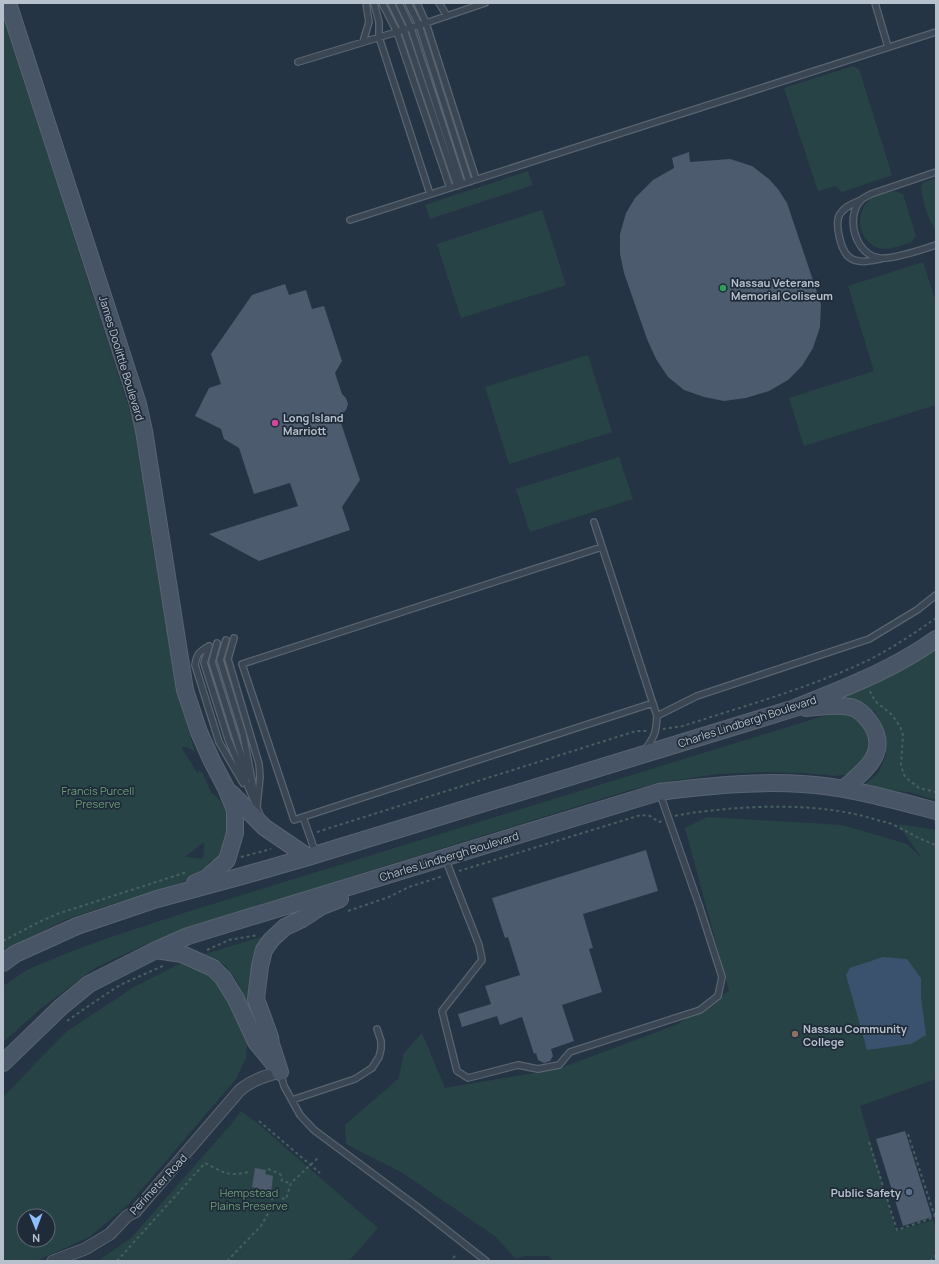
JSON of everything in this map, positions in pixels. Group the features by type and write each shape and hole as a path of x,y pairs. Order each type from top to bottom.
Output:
{"main road":[{"name":"James Doolittle Boulevard","path":"8,3 138,404 144,431 185,690 210,760 226,788 235,810 235,833 227,860"},
{"name":"Charles Lindbergh Boulevard","path":"3,962 15,954 77,926 157,899 242,876 795,708 867,678 904,659 936,639"},
{"path":"795,708 851,707 864,715 873,727 877,737 877,748 874,759 866,769 843,789"},
{"name":"Charles Lindbergh Boulevard","path":"3,1064 61,1007 89,984 156,950 196,934 659,792 742,783 803,784 843,789 895,800 936,811"},
{"name":"James Doolittle Boulevard","path":"226,788 264,827 287,842 312,855"},
{"path":"157,899 207,878 227,860"},
{"path":"280,1072 270,1037 256,999 260,966 264,950 271,940 285,927 302,919 322,906 356,892 385,876"},
{"path":"156,950 189,956 213,968 223,978 236,999 256,1042 280,1072"}],"street":[{"name":"Perimeter Road","path":"53,1261 85,1249 110,1234 127,1216 135,1212 229,1102 280,1072"}],"lane":[{"path":"363,42 369,22 366,3"},
{"path":"374,3 379,22 379,38 430,194"},
{"path":"382,3 397,32 450,188"},
{"path":"391,3 404,30 460,185"},
{"path":"399,3 411,28 460,185"},
{"path":"408,3 419,25 469,182"},
{"path":"417,3 426,23 476,179"},
{"path":"439,3 447,16"},
{"path":"298,62 411,28 485,3"},
{"path":"875,3 888,47"},
{"path":"350,220 936,32"},
{"path":"936,172 871,194 844,209 838,217 838,231 842,245 846,254 855,260 865,261 885,258 936,245"},
{"path":"861,200 855,211 853,223 855,232 861,246 867,252 872,256 885,258"},
{"path":"594,522 657,716 654,737 642,755"},
{"path":"602,547 242,664 294,820 653,703"},
{"path":"657,716 697,696 869,639 917,610 936,594"},
{"path":"234,638 228,659 259,764 260,777 256,806"},
{"path":"226,640 220,660 242,734 256,806"},
{"path":"217,643 212,662 256,806"},
{"path":"256,806 219,742 195,665 200,651 209,646 204,663 228,739 256,806 264,827"},
{"path":"445,858 478,945 482,960 442,1011 457,1071 468,1078 518,1065 538,1069 559,1065 570,1052 700,1010 718,996 722,977 659,792"},
{"path":"303,817 309,834 312,855"},
{"path":"292,1100 355,1079 372,1068 379,1057 381,1049 381,1041 377,1029"},
{"path":"280,1072 284,1086 300,1115 314,1130 420,1209 486,1261"}],"path":[{"path":"670,728 683,726 799,688 859,664 902,641 936,618"},
{"path":"869,687 875,701 891,714 900,726 903,735 901,766 905,777 919,788 936,792"},
{"path":"309,834 636,731 646,731"},
{"path":"683,814 759,806 798,807 873,818 892,824 936,845"},
{"path":"227,860 268,850 287,842"},
{"path":"3,941 60,913 191,870"},
{"path":"259,1121 320,1173"},
{"path":"869,1142 897,1230 936,1217 908,1134"},
{"path":"227,1261 261,1226 270,1210 269,1205 273,1197 286,1199 291,1183 319,1157"},
{"path":"117,1261 205,1163 226,1173 238,1174 249,1172"},
{"path":"268,1169 281,1175 282,1181 291,1183"},
{"path":"453,1258 457,1254"},
{"path":"930,1261 936,1255"}],"green space":[{"name":"Francis Purcell Preserve","path":"3,15 133,421 176,688 195,752 187,747 181,747 198,774 198,771 202,772 211,792 220,800 227,813 230,826 220,860 209,862 210,867 202,876 65,920 33,936 3,954","holes":["204,842 203,859 186,857 186,856"]},
{"path":"853,66 859,69 892,175 842,192 836,186 818,191 784,88"},
{"path":"528,171 533,185 430,219 425,205"},
{"path":"936,178 936,230 930,221 921,186 924,182"},
{"path":"894,191 903,194 916,236 912,242 903,245 888,249 878,248 868,242 864,236 861,230 860,217 862,210 871,199"},
{"path":"542,210 566,285 461,318 437,244"},
{"path":"923,262 936,302 936,405 804,446 789,398 874,371 848,286"},
{"path":"588,355 612,432 509,464 485,387"},
{"path":"619,457 633,499 530,532 516,489"},
{"path":"936,649 936,800 909,792 862,787 878,773 886,755 886,735 875,712 859,701 841,698 878,682"},
{"path":"830,714 847,714 861,723 869,735 870,749 864,764 850,774 834,776 806,773 765,772 718,774 664,782 630,790 186,928 142,946 95,968 44,1006 3,1042 3,986 27,970 65,954 190,911"},
{"name":"Nassau Community College","path":"707,817 842,825 907,844 921,857 898,824 936,830 936,1079 860,1106 896,1231 933,1220 936,1230 936,1261 553,1261 549,1256 524,1256 516,1259 495,1236 401,1172 346,1144 345,1125 399,1078 404,1053 422,1033 445,1088 558,1069 678,1024 729,991 685,828"},
{"path":"271,934 254,1014 236,980 225,965 205,954"},
{"path":"194,963 211,970 243,1028 247,1043 246,1058 236,1079 129,1204 89,1237 36,1261 3,1261 3,1097 66,1032 134,987 179,964"},
{"name":"Hempstead Plains Preserve","path":"241,1111 256,1122 378,1228 349,1261 98,1261 131,1238"}],"water":[{"path":"883,957 907,959 921,978 921,997 926,1035 911,1044 867,1050 846,975 850,968"}],"building":[{"name":"Nassau Veterans Memorial Coliseum","path":"689,152 690,162 730,159 752,166 769,179 778,189 787,203 821,304 820,327 813,348 802,366 788,380 769,391 746,398 724,401 704,397 684,390 668,377 656,359 647,339 624,273 620,254 620,234 626,213 635,198 653,180 674,168 672,158"},
{"name":"Long Island Marriott","path":"285,284 289,295 306,290 312,309 324,306 342,361 335,373 342,394 346,398 348,404 346,410 339,417 360,480 342,507 350,530 259,561 209,534 298,506 290,483 254,494 239,448 224,439 221,429 195,416 209,388 221,384 211,354 252,295"},
{"path":"646,850 658,891 583,914 593,948 589,949 602,992 562,1005 574,1041 551,1049 553,1056 550,1061 544,1063 538,1060 536,1053 534,1054 522,1017 500,1025 497,1016 462,1027 458,1014 491,1004 485,986 520,975 508,937 505,938 492,898"},
{"name":"Public Safety","path":"905,1131 932,1217 903,1226 876,1139"},
{"path":"255,1168 266,1170 265,1174 273,1176 271,1194 256,1193 256,1188 252,1187"}],"place":[{"name":"Nassau Veterans Memorial Coliseum","path":"723,288"},
{"name":"Long Island Marriott","path":"275,423"},
{"name":"Nassau Community College","path":"795,1034"},
{"name":"Public Safety","path":"909,1192"}]}
